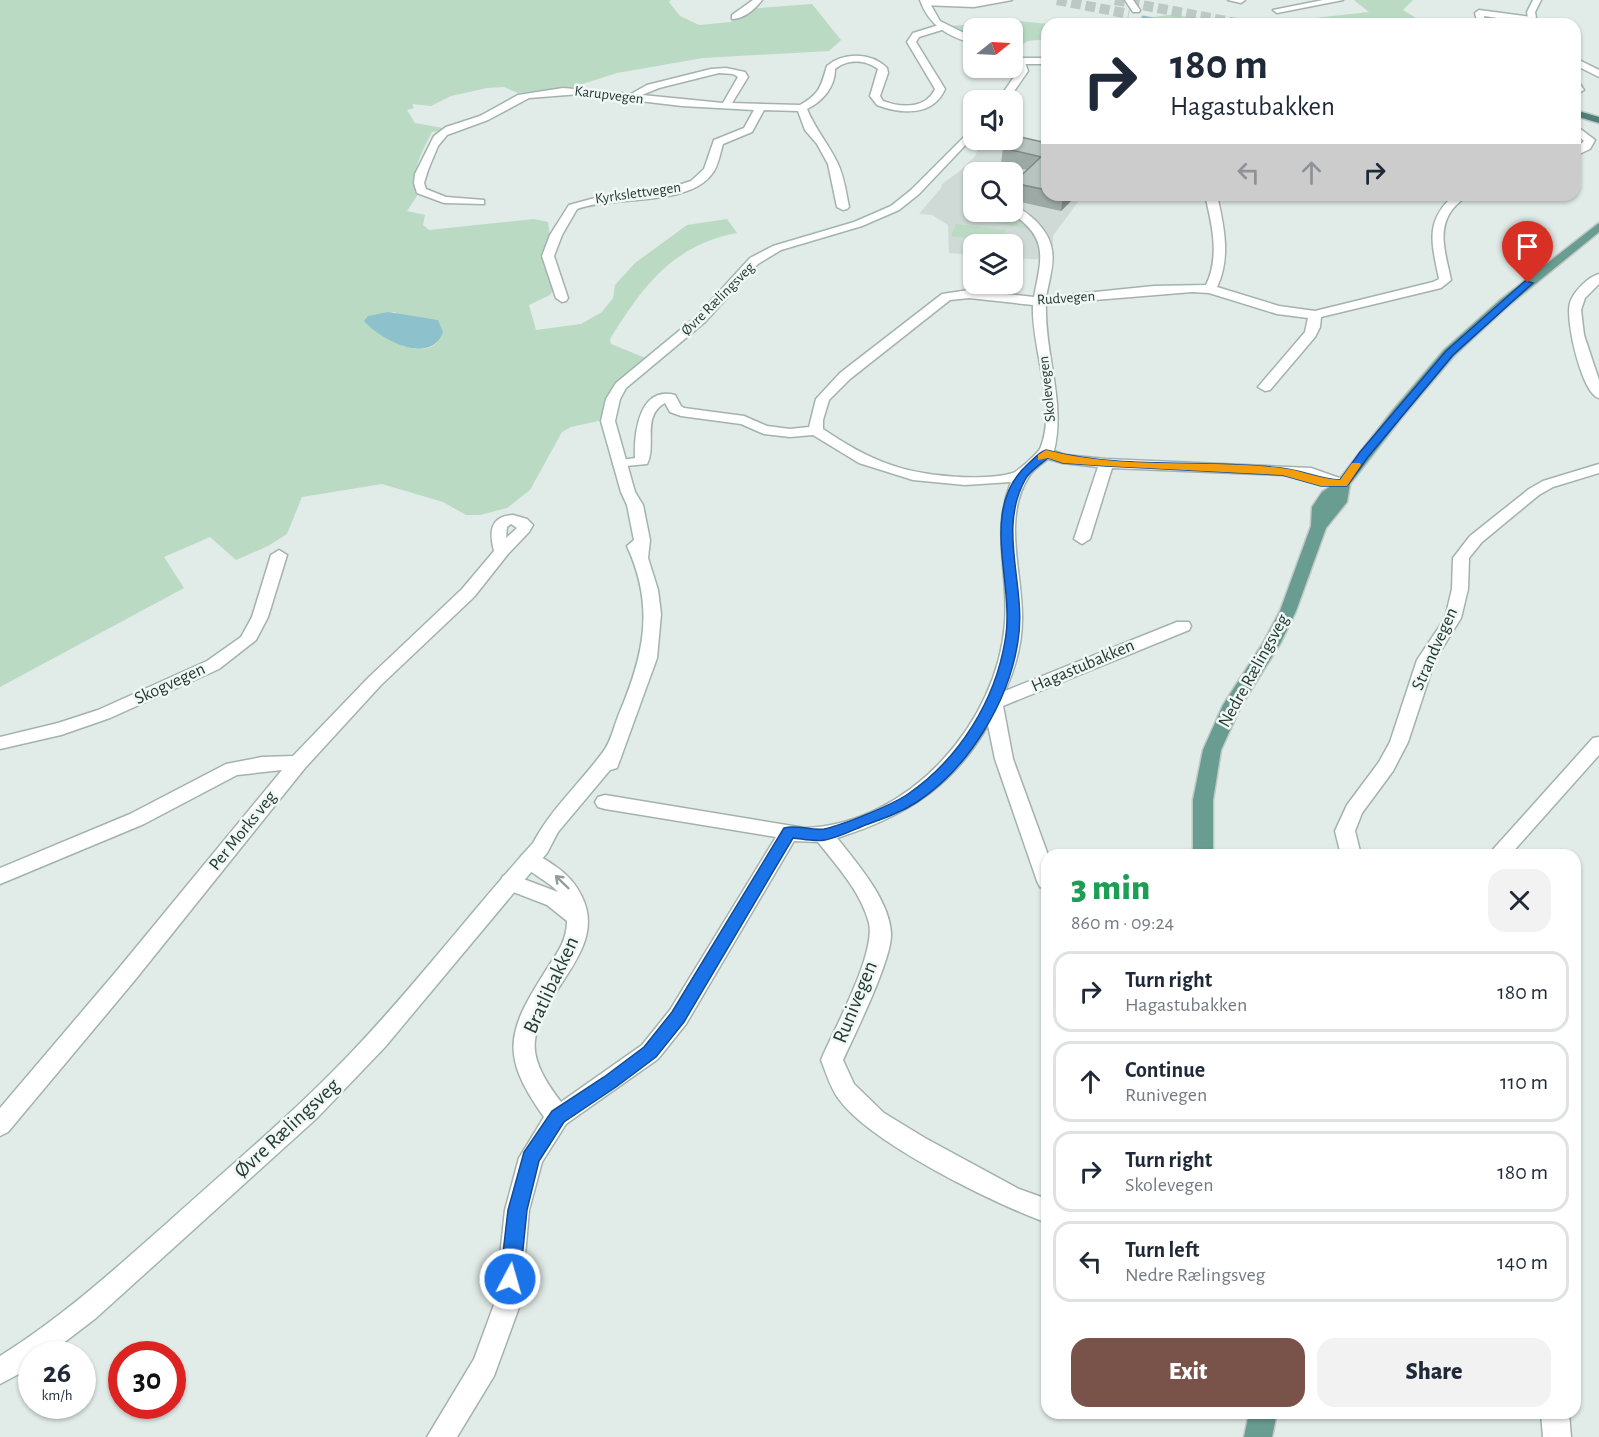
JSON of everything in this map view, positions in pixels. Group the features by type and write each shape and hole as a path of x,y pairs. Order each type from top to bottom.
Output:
{"highway":[{"path":"1581,110 1599,114"},
{"path":"1581,115 1599,120"}],"main road":[{"name":"Nedre Rælingsveg","path":"1203,849 1203,800 1212,750 1232,705 1284,619 1319,526 1339,503 1344,492 1343,484 1391,421 1449,353 1504,303 1599,226"},
{"path":"1258,1437 1262,1419"}],"street":[{"path":"735,17 752,7 758,0"},
{"path":"963,36 942,27 929,16 925,2 974,4 1008,0"},
{"path":"1129,0 1136,10"},
{"path":"1232,0 1241,0"},
{"path":"1277,10 1339,0"},
{"path":"1532,18 1537,0"},
{"path":"1480,18 1479,14 1485,4"},
{"path":"1479,14 1514,18"},
{"path":"843,207 833,164 822,143 810,130 802,108 810,105 826,87 831,78 830,68 852,59 866,60 882,68 883,73 875,96 880,103 903,108 919,107 932,101 937,98 940,90 911,42 916,34 942,27"},
{"path":"1023,61 1041,62"},
{"path":"1581,64 1599,74"},
{"path":"633,97 646,87 678,81 704,72 720,70 742,74 742,81 726,105"},
{"name":"Karupvegen","path":"480,202 444,200 421,192 418,182 438,136 453,128 484,118 508,102 540,93 584,90 633,97 726,105 802,108"},
{"name":"Kyrkslettvegen","path":"562,298 549,256 556,235 573,207 607,196 674,191 697,182 711,168 718,142 748,130 761,107"},
{"path":"1581,133 1590,140 1586,147 1581,150"},
{"name":"Øvre Rælingsveg","path":"0,1371 36,1349 77,1318 302,1117 378,1038 534,854 560,834 592,798 605,778 639,690 654,634 654,610 641,557 632,542 625,506 628,492 608,429 608,414 612,399 626,381 707,313 754,261 777,248 858,224 895,208 915,192 963,142"},
{"path":"1210,289 1220,248 1212,201"},
{"name":"Rudvegen","path":"816,431 816,420 824,399 845,376 946,297 975,294 1039,300 1170,289 1210,289 1277,310 1315,315 1444,282 1437,229 1445,209 1454,201"},
{"name":"Skolevegen","path":"1023,217 1032,224 1047,248 1039,300 1039,324 1053,423 1046,453"},
{"path":"1599,278 1578,298 1574,313 1583,353 1599,394"},
{"path":"1265,387 1310,334 1314,327 1315,315"},
{"path":"620,464 642,461 641,444 649,411 654,403 664,397 670,398 675,409 681,412 744,420 764,430 790,433 816,431 839,448 864,461 902,475 967,482 1020,477"},
{"path":"605,802 789,832 824,835 894,808 914,797 945,770 980,725 993,704 1003,677 1012,640 1015,606 1006,520 1020,477 1046,453 1063,459 1106,463 1282,472 1321,483 1343,484"},
{"path":"1082,539 1106,463"},
{"name":"Strandvegen","path":"1350,849 1345,831 1354,810 1386,766 1399,742 1426,660 1453,618 1460,589 1461,558 1476,539 1534,492 1548,484 1599,468"},
{"name":"Per Morks veg","path":"0,1125 127,974 298,763 375,681 468,593 502,551"},
{"name":"Skogvegen","path":"0,743 61,729 104,714 213,665 248,640 260,617 279,555"},
{"name":"Hagastubakken","path":"993,704 1183,626"},
{"path":"993,704 1004,759 1041,864"},
{"path":"1503,849 1599,743"},
{"path":"0,876 136,819 233,769 262,764 298,763"},
{"path":"441,1437 485,1366 508,1302 517,1210 531,1158 558,1117 650,1052 671,1026 789,832"},
{"name":"Runivegen","path":"824,835 850,870 873,910 881,936 832,1060 846,1091 876,1120 917,1146 1012,1198 1041,1209"},
{"name":"Bratlibakken","path":"534,854 562,880 573,896 577,917 577,934 574,944 536,1004 523,1045 538,1091 558,1117"},
{"name":"Bratlibakken","path":"510,882 554,899 577,917"},
{"path":"1556,1419 1557,1437"}],"shaded area":[{"path":"978,150 1013,151 1022,162 969,162"},
{"path":"1023,164 1041,187 1041,201 1079,201 1053,236 1052,260 1023,259 1023,234 963,234 963,254 949,253 948,225 932,215 919,214 942,184 963,168 963,222 1023,222"}],"green space":[{"path":"0,0 671,0 669,2 680,16 699,25 731,22 747,9 812,4 841,40 829,51 703,58 617,73 573,87 518,93 504,87 487,88 451,96 431,106 412,104 414,108 407,110 415,123 443,128 441,131 432,132 421,155 415,180 417,196 407,211 425,215 423,225 429,230 534,219 548,222 556,286 550,295 529,305 536,330 581,324 602,312 613,298 615,285 635,263 687,225 727,219 737,233 695,247 677,258 648,285 610,339 611,344 653,361 637,371 603,420 571,427 562,432 530,490 507,508 480,515 466,515 443,502 382,484 302,497 287,534 268,546 236,560 210,537 164,557 184,588 0,687","holes":["394,312 402,316 438,320 437,343 423,349 415,349 398,344 377,331 375,315"]},
{"path":"1354,0 1413,0 1403,10 1416,18 1314,18 1369,12"},
{"path":"1175,14 1190,18 1148,18"},
{"path":"1023,21 1041,23 1041,40 1023,44"},
{"path":"963,25 963,34 950,26"},
{"path":"995,222 1020,222 1029,229"},
{"path":"956,224 1006,230 1004,234 963,234 963,237 951,236"}],"water":[{"path":"388,312 438,320 443,332 437,342 427,348 417,349 393,342 364,321 368,316"}],"building":[{"path":"1023,138 1041,142 1041,157 1011,150 1023,150"},
{"path":"1041,157 1041,189 1023,185 1023,174"}],"waterway":[{"path":"1143,17 1148,18"}],"tunnel":[{"path":"1057,0 1129,14"},
{"path":"1115,0 1210,18"}],"slow traffic":[{"path":"1042,457 1046,453 1063,459 1106,463 1282,472 1321,483 1343,484 1356,465"}],"route":[{"path":"510,1279 517,1210 531,1158 558,1117 650,1052 678,1017 789,832 824,835 894,808 914,797 945,770 980,725 993,704 1003,677 1012,640 1015,606 1006,520 1020,477 1046,453 1063,459 1106,463 1282,472 1321,483 1343,484 1364,455 1449,353 1528,283"}]}
